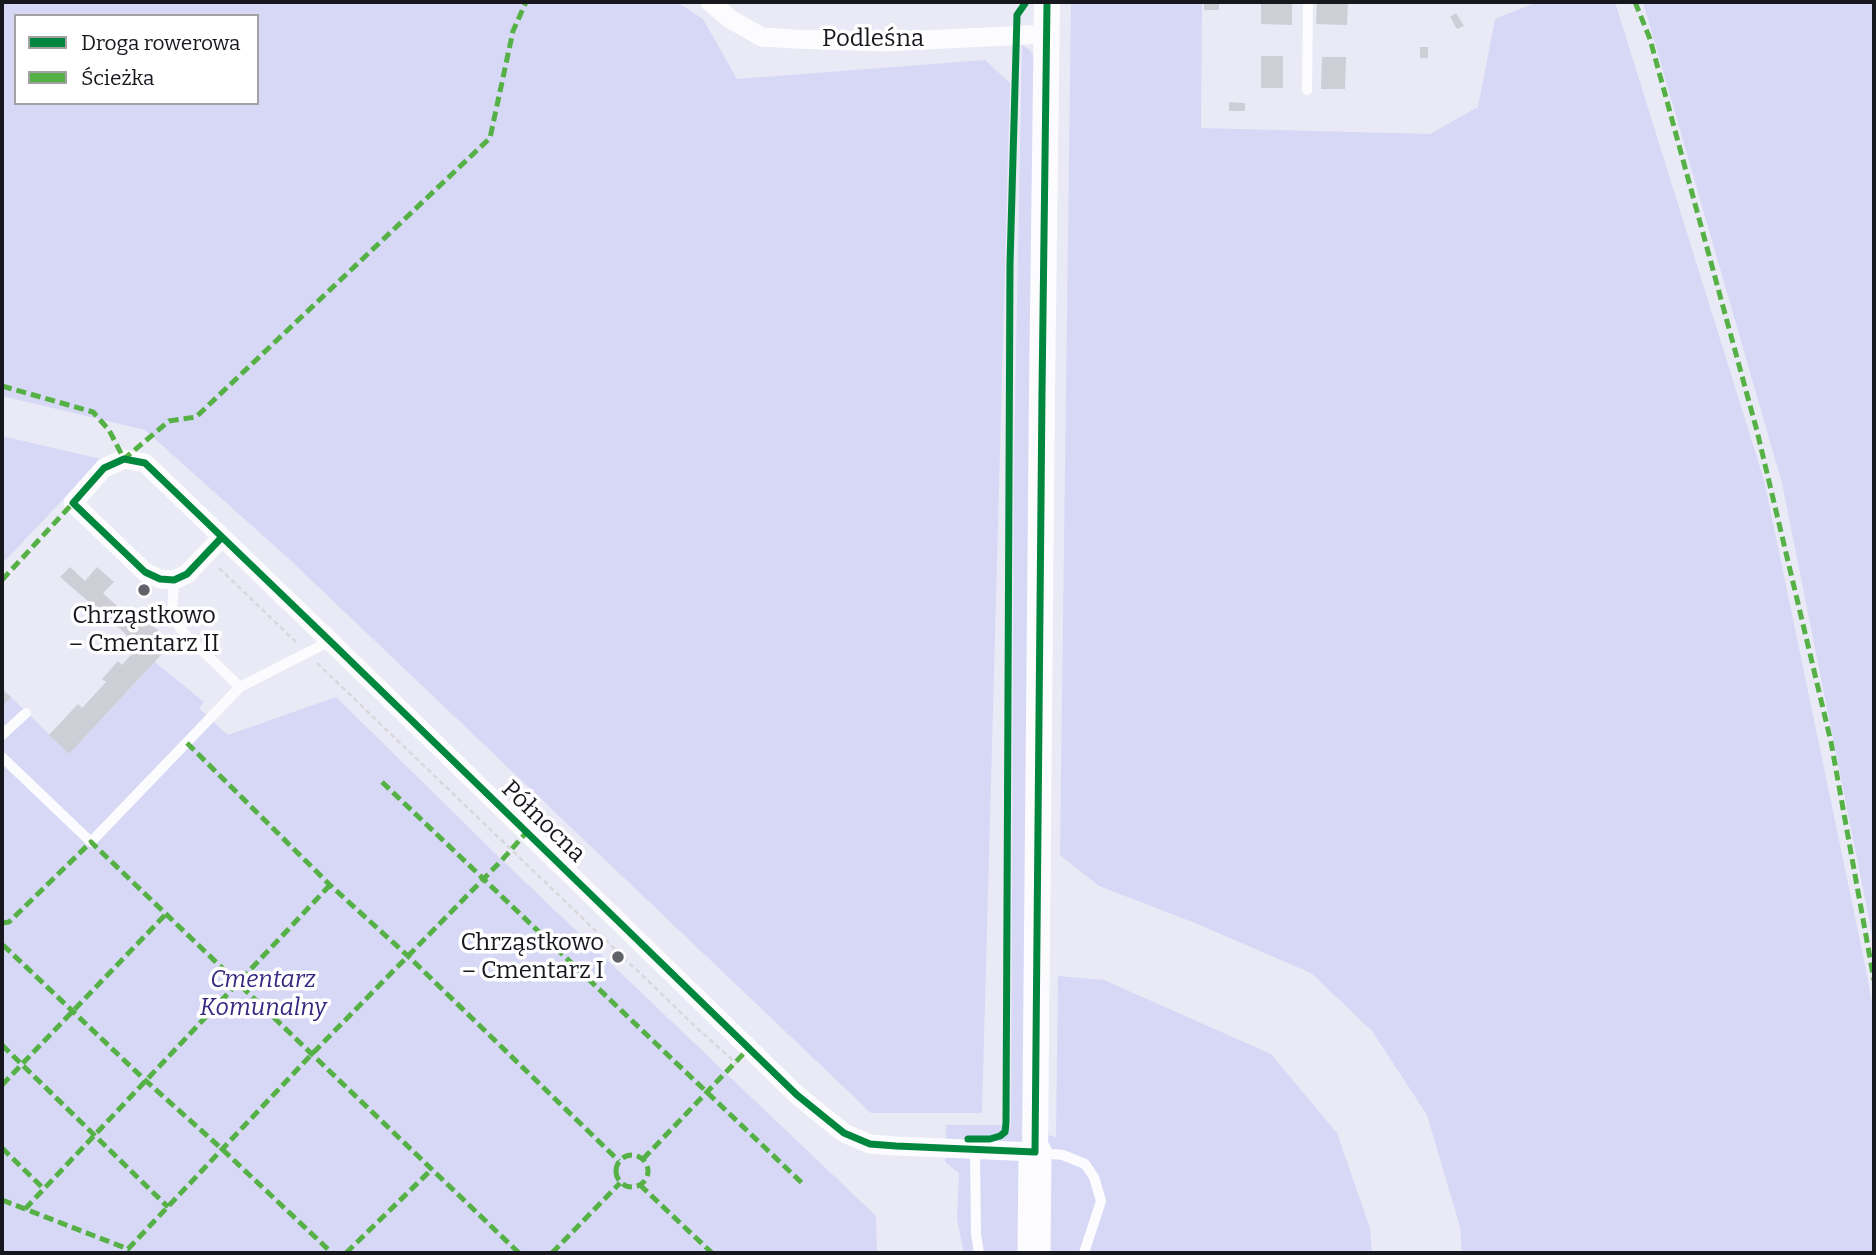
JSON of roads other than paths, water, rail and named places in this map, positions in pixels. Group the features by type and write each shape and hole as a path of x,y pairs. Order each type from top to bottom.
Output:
{"highway":[{"path":"1034,1253 1035,1152"}],"street":[{"name":"Podleśna","path":"710,2 730,19 762,37 884,41 1047,34"},
{"path":"1035,1152 1041,406 1048,2"},
{"name":"Północna","path":"174,580 160,579 145,572 73,503 104,468 124,459 145,463 818,1114 844,1133 870,1144 1035,1152"},
{"path":"174,580 187,574 222,537"}],"lane":[{"path":"1307,90 1308,2"},
{"path":"174,580 172,615 184,633 240,687"},
{"path":"2,757 91,842 240,687 330,641"},
{"path":"2,735 26,713"},
{"path":"975,1151 975,1234 979,1253"},
{"path":"1035,1152 1063,1155 1085,1164 1094,1177 1101,1201 1084,1253"}],"place":[{"name":"Chrząstkowo – Cmentarz II","path":"144,590"},
{"name":"Chrząstkowo – Cmentarz I","path":"618,957"}],"park label":[{"name":"Cmentarz Komunalny","path":"263,994"}]}
